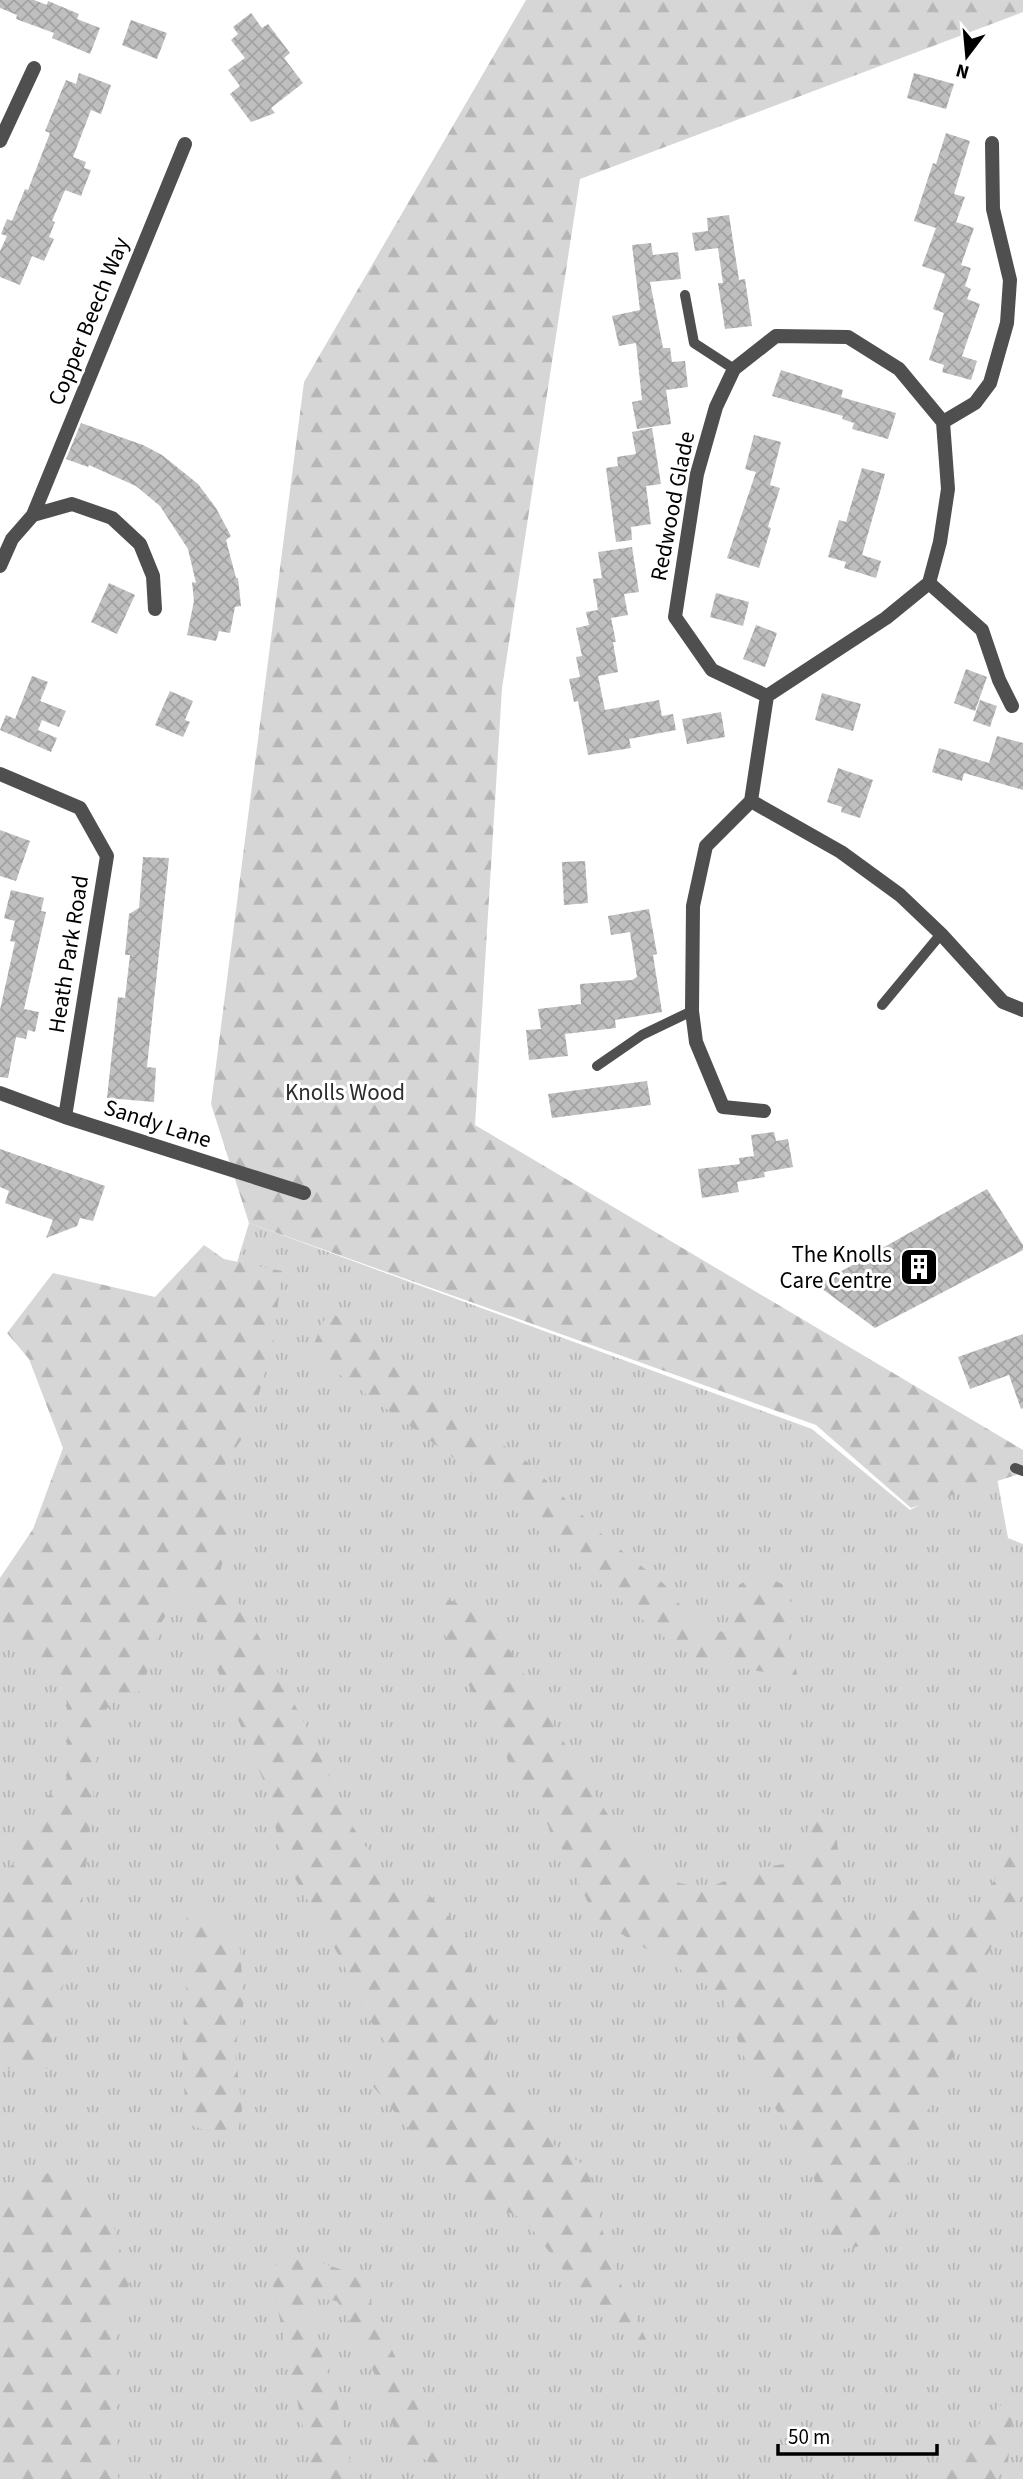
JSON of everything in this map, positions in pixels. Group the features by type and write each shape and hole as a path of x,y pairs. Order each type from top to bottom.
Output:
{"street":[{"path":"0,141 34,68"},
{"path":"764,1111 723,1107 696,1042 692,1011 693,906 706,846 751,801 768,696 886,618 929,583 940,542 948,489 943,422 975,403 990,383 1007,323 1010,280 993,209 992,143"},
{"name":"Copper Beech Way","path":"0,566 12,539 33,515 185,144"},
{"name":"Redwood Glade","path":"768,696 712,670 675,617 697,474 716,407 734,369 776,336 848,337 899,369 943,422"},
{"path":"33,515 72,504 112,518 140,544 153,576 155,609"},
{"path":"929,583 982,630 999,680 1012,706"},
{"name":"Heath Park Road","path":"0,774 80,808 107,856 65,1117"},
{"path":"751,801 841,852 900,895 941,934 1003,1002 1023,1010"},
{"name":"Sandy Lane","path":"0,1093 65,1117 304,1193"}],"lane":[{"path":"685,295 694,343 734,369"},
{"path":"882,1005 941,934"},
{"path":"597,1066 642,1035 692,1011"}],"green space":[{"name":"Knolls Wood","path":"526,0 1023,0 1023,12 580,179 502,688 475,1125 1023,1450 1023,1473 911,1508 816,1425 249,1223 211,1104 304,382"},
{"path":"249,1223 812,1429 910,1510 995,1467 1008,1538 1023,1544 1023,2479 0,2479 0,1594 198,1392"},
{"path":"204,1245 224,1259 282,1271 273,1345 249,1428 225,1464 232,1491 230,1528 220,1573 255,1629 309,1732 351,1824 389,1882 430,1896 466,1935 473,1976 497,2011 487,2068 501,2087 535,2100 554,2145 588,2168 607,2249 654,2356 574,2284 524,2219 449,2187 410,2130 366,2078 391,2051 362,2009 343,1963 283,1857 264,1782 183,1587 160,1625 142,1691 119,1694 101,1716 81,1916 58,2006 47,2069 0,2069 0,1877 19,1858 36,1808 67,1778 68,1720 65,1682 31,1657 0,1642 0,1578 33,1529 63,1448 29,1359 7,1333 53,1273 155,1297"},
{"path":"329,1309 416,1386 525,1460 607,1539 664,1584 698,1628 724,1632 739,1585 759,1573 782,1584 793,1607 788,1635 798,1678 697,1660 657,1632 451,1456 310,1353"},
{"path":"428,1594 475,1608 511,1652 625,1841 672,1881 704,1889 759,1868 803,1861 811,1807 835,1819 844,1915 876,1927 909,1907 931,1922 970,1918 996,1878 1023,1820 1023,1891 986,1957 955,2053 920,2128 888,2223 873,2244 838,2250 827,2228 811,2167 743,2055 721,1994 595,1918 568,1859 493,1733 452,1652"},
{"path":"186,1910 212,1916 240,1949 244,2001 235,2050 242,2110 236,2142 188,2124 182,2071 189,1962"},
{"path":"52,2170 107,2206 130,2281 116,2329 118,2479 0,2479 0,2203"},
{"path":"300,2255 359,2276 446,2471 399,2445 373,2370 347,2317 337,2301 317,2298 310,2318 337,2401 354,2479 314,2479 269,2268"},
{"path":"1015,2393 1008,2462 997,2479 930,2479 979,2424"}],"building":[{"path":"0,0 34,0 47,5 48,1 79,14 77,19 100,28 90,54 52,38 54,33 16,19 17,15 0,8"},
{"path":"251,13 262,28 268,24 290,53 284,58 303,83 271,108 275,113 251,122 230,94 240,86 228,70 245,58 231,40 238,34 233,27"},
{"path":"131,20 167,33 157,59 122,45"},
{"path":"79,73 111,85 101,114 91,110 73,157 86,162 84,168 91,170 81,196 65,190 52,221 55,222 49,237 54,239 44,261 32,256 20,285 0,277 0,251 7,236 1,234 7,219 12,221 25,189 28,190 50,133 45,131 66,80 76,84"},
{"path":"914,73 954,84 946,109 907,98"},
{"path":"946,133 970,141 954,194 965,197 956,222 974,228 961,265 971,268 965,286 971,289 967,299 980,304 962,356 977,361 971,380 942,372 944,365 929,360 944,313 933,309 945,274 922,266 936,228 914,221"},
{"path":"729,215 739,280 745,279 752,326 725,329 718,283 723,283 718,248 695,251 692,233 708,231 707,218"},
{"path":"651,243 653,255 678,252 681,279 650,282 663,348 670,348 672,362 685,361 688,387 666,390 671,424 637,429 632,402 642,400 636,343 619,346 612,316 640,310 632,245"},
{"path":"781,370 843,390 841,397 896,413 888,439 852,429 854,423 842,419 843,416 772,396"},
{"path":"81,423 143,445 162,455 198,484 216,508 231,536 226,540 238,578 241,606 235,607 230,633 219,631 216,641 187,635 194,601 192,582 196,583 188,549 160,506 136,486 89,465 88,467 66,459"},
{"path":"652,428 661,484 646,486 651,524 631,527 632,540 616,542 606,468 618,466 617,457 636,454 632,432"},
{"path":"754,435 781,442 770,485 780,488 759,568 727,558 756,472 745,469"},
{"path":"862,468 885,474 862,555 881,561 876,578 844,568 846,562 828,557 839,520 846,522"},
{"path":"632,547 639,592 624,594 628,615 611,618 618,672 598,676 605,710 659,700 662,716 673,714 676,730 629,739 631,748 588,755 578,701 574,702 569,679 580,677 576,657 582,656 576,628 589,625 586,612 598,610 593,579 602,578 598,552"},
{"path":"109,583 135,595 117,634 91,622"},
{"path":"716,593 749,602 743,626 710,617"},
{"path":"756,625 777,633 765,667 743,659"},
{"path":"966,669 987,677 975,711 954,703"},
{"path":"32,676 48,682 40,701 66,711 59,727 42,720 38,730 57,738 51,752 0,730 6,715 15,719"},
{"path":"170,691 193,701 185,720 190,722 183,737 155,725"},
{"path":"822,693 861,704 853,731 815,720"},
{"path":"980,700 997,706 990,727 973,721"},
{"path":"721,712 725,737 687,744 682,719"},
{"path":"997,736 1023,743 1023,790 964,773 962,781 932,772 939,748 989,763"},
{"path":"838,768 873,780 860,818 841,812 842,807 827,802"},
{"path":"0,830 30,841 16,881 0,876"},
{"path":"143,857 169,858 147,1067 156,1068 154,1102 107,1098 118,997 125,998 130,955 125,955 129,914 139,908"},
{"path":"585,861 588,903 564,905 562,862"},
{"path":"11,890 44,898 41,911 46,912 24,1009 39,1012 35,1032 28,1030 26,1039 16,1037 8,1078 0,1077 0,1010 15,942 10,941 15,921 4,918"},
{"path":"649,909 657,954 653,955 662,1012 615,1020 616,1028 565,1034 568,1056 529,1060 526,1030 541,1029 538,1009 581,1004 580,984 632,980 637,977 630,932 611,935 608,916"},
{"path":"647,1081 651,1105 552,1118 548,1094"},
{"path":"774,1132 776,1141 788,1139 793,1167 764,1172 765,1177 737,1182 739,1192 702,1198 698,1169 740,1164 739,1158 754,1156 751,1135"},
{"path":"0,1149 105,1186 93,1221 80,1218 77,1226 46,1238 53,1220 5,1203 9,1191 0,1187"},
{"name":"The Knolls Care Centre","path":"987,1189 1023,1245 1023,1250 875,1328 817,1285"},
{"path":"1023,1334 1023,1408 1021,1409 1009,1375 970,1389 958,1357"}],"place":[{"name":"The Knolls Care Centre","path":"919,1267"}]}
